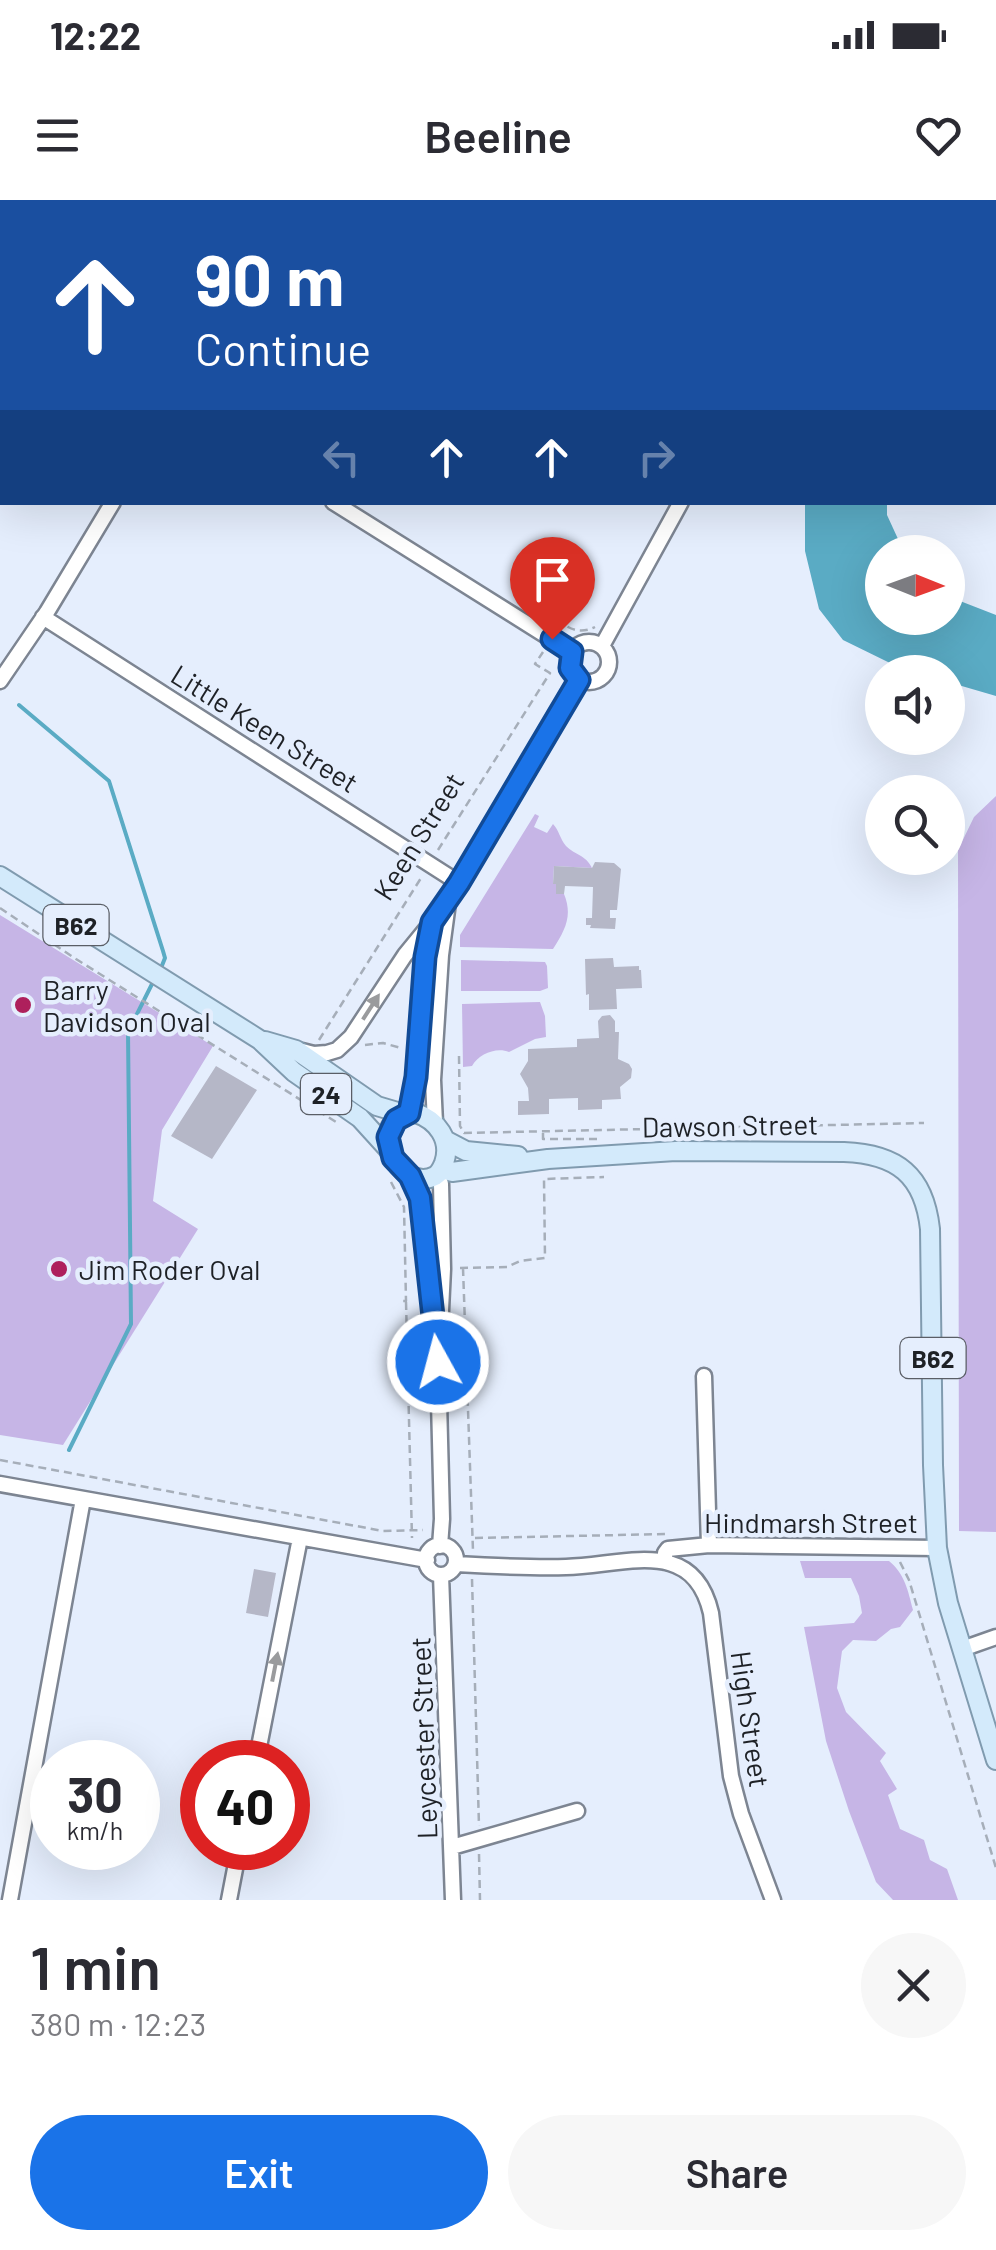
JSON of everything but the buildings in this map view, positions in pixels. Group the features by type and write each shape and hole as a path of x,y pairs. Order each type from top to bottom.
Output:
{"main road":[{"name":"B62","path":"0,876 260,1040 296,1050 377,1106 424,1115 435,1123"},
{"name":"24","path":"260,1040 294,1072 360,1118 390,1151"},
{"path":"407,1114 396,1120 389,1132 390,1151 410,1176"},
{"path":"435,1123 445,1140 446,1155 440,1172"},
{"name":"Dawson Street","path":"445,1140 466,1151 548,1159"},
{"name":"Dawson Street","path":"440,1172 548,1159 676,1151 865,1152 895,1163 908,1173 926,1203 930,1229 938,1548"},
{"name":"B62","path":"410,1176 425,1178 440,1172"},
{"name":"B62","path":"938,1548 948,1603 996,1760"}],"street":[{"path":"0,681 112,505"},
{"path":"338,505 572,652"},
{"path":"602,646 680,505"},
{"name":"Little Keen Street","path":"44,616 459,883"},
{"path":"588,642 602,646 609,660 606,673 596,681 579,680 570,668 572,652 588,642"},
{"path":"296,1050 327,1053 346,1044 459,883 579,680"},
{"path":"435,1123 434,1067 449,898"},
{"path":"407,1114 416,1077 425,957 432,922"},
{"path":"440,1172 443,1268 438,1362 440,1546"},
{"path":"410,1176 424,1219 438,1362"},
{"path":"704,1376 709,1545"},
{"path":"0,1484 427,1560"},
{"path":"10,1900 83,1499"},
{"path":"260,1740 300,1538"},
{"name":"Hindmarsh Street","path":"456,1564 570,1568 644,1559 664,1562 668,1549 709,1545 938,1548"},
{"path":"448,1547 454,1552 456,1564 441,1575 429,1569 427,1560 432,1549 448,1547"},
{"name":"High Street","path":"664,1562 688,1571 708,1598 732,1776 741,1814 774,1900"},
{"name":"Leycester Street","path":"441,1575 453,1900"},
{"path":"962,1649 996,1638"},
{"path":"452,1846 577,1811"},
{"path":"229,1900 235,1870"}],"path":[{"name":"Keen Street","path":"319,1040 550,673 535,664"},
{"path":"0,908 339,1123"},
{"path":"358,1042 402,1049"},
{"path":"458,1056 460,1126 464,1133 924,1122"},
{"path":"622,1130 622,1138"},
{"path":"544,1131 543,1140 602,1138"},
{"path":"385,1172 404,1207 412,1538"},
{"path":"472,1550 461,1268 507,1267 546,1258 544,1179 604,1177"},
{"path":"0,1460 383,1531 423,1530"},
{"path":"472,1538 675,1534"},
{"path":"893,1547 909,1580 996,1868"},
{"path":"472,1576 480,1900"}],"shaded area":[{"path":"996,796 996,1532 959,1531 958,875 965,875 965,836 974,817"},
{"path":"535,814 539,816 534,827 547,833 553,824 566,846 592,868 554,866 556,893 564,894 568,909 561,935 553,949 460,947 460,935"},
{"path":"0,915 213,1046 162,1130 153,1201 198,1229 63,1445 0,1435"},
{"path":"461,960 545,962 548,988 461,991"},
{"path":"540,1002 546,1037 509,1052 488,1053 472,1066 463,1067 462,1004"},
{"path":"800,1561 889,1561 905,1583 913,1610 900,1627 876,1641 853,1640 842,1651 837,1688 846,1712 886,1753 880,1761 897,1789 888,1795 900,1829 924,1840 930,1860 947,1869 958,1900 893,1900 876,1882 826,1741 804,1627 854,1623 862,1613 859,1596 851,1578 805,1578"}],"water":[{"path":"805,505 887,505 896,535 865,535 865,635 965,635 965,603 996,615 996,696 965,687 965,655 874,655 843,640 819,609 805,551"}],"waterway":[{"path":"19,705 109,781 165,958 161,968"},
{"path":"69,1450 131,1324 128,1032 154,980"}],"place":[{"name":"Barry Davidson Oval","path":"23,1005"},
{"name":"Jim Roder Oval","path":"59,1269"}],"route":[{"path":"438,1362 420,1198 410,1176 393,1158 388,1137 396,1120 409,1113 432,922 579,680 570,668 572,652 552,639"}]}
